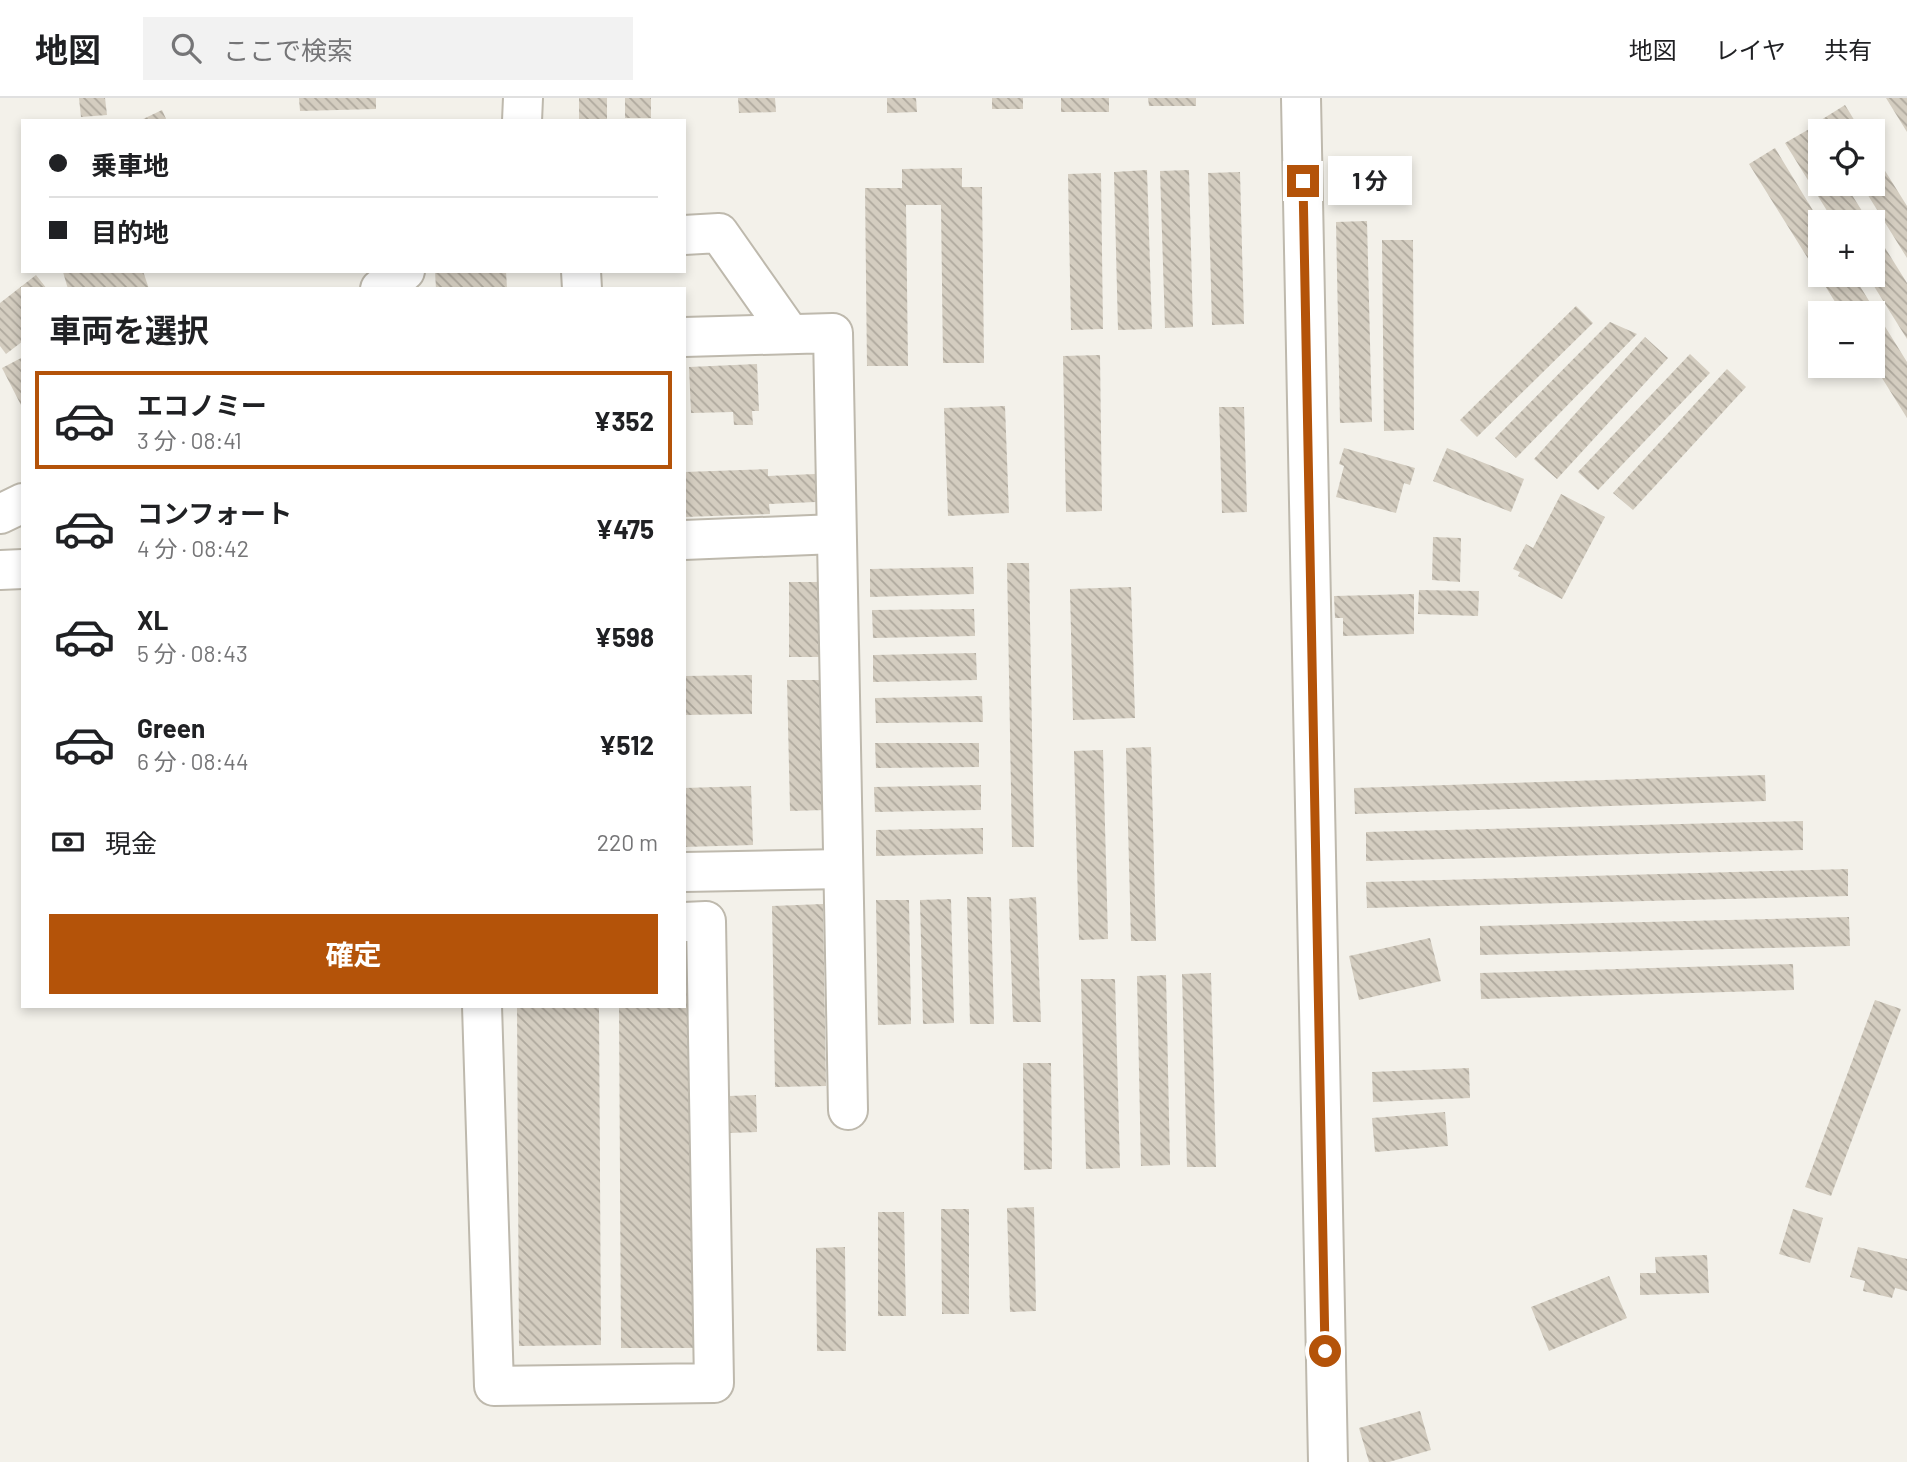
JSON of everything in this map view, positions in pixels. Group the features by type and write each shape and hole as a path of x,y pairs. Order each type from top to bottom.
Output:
{"street":[{"path":"522,119 523,98"},
{"path":"1301,98 1328,1462"},
{"path":"686,235 719,233 790,334"},
{"path":"383,287 402,273"},
{"path":"686,337 833,333 848,1110"},
{"path":"0,514 21,504"},
{"path":"686,540 836,534"},
{"path":"0,570 21,569"},
{"path":"686,872 843,869"},
{"path":"482,1008 494,1386 714,1382 706,921 686,922"}],"building":[{"path":"79,98 105,98 107,115 81,117"},
{"path":"299,98 376,98 376,109 300,111"},
{"path":"579,98 607,98 607,119 579,119"},
{"path":"625,98 651,98 651,118 625,118"},
{"path":"738,98 775,98 776,112 739,113"},
{"path":"887,98 916,98 917,112 887,113"},
{"path":"992,98 1023,98 1023,109 992,109"},
{"path":"1061,98 1109,98 1109,112 1061,112"},
{"path":"1148,98 1196,98 1196,106 1149,106"},
{"path":"1886,98 1907,98 1907,132"},
{"path":"1845,105 1854,119 1823,119"},
{"path":"162,110 166,119 143,119"},
{"path":"1808,130 1808,180 1785,143"},
{"path":"1775,148 1813,210 1808,210 1808,259 1749,164"},
{"path":"962,168 962,187 982,187 984,363 943,363 941,205 906,205 908,366 867,366 865,188 902,188 902,169"},
{"path":"1147,170 1152,329 1118,330 1114,172"},
{"path":"1189,170 1193,327 1165,328 1160,171"},
{"path":"1885,171 1907,206 1907,258 1885,223 1885,210 1877,210 1868,196 1885,196"},
{"path":"1240,172 1244,324 1212,325 1208,173"},
{"path":"1101,173 1103,329 1071,330 1068,174"},
{"path":"1818,196 1853,196 1861,210 1827,210"},
{"path":"1367,221 1372,422 1340,423 1336,222"},
{"path":"1382,240 1413,240 1414,430 1384,431"},
{"path":"1885,248 1907,283 1907,339 1874,287 1885,287"},
{"path":"63,273 144,273 148,287 67,287"},
{"path":"435,273 506,273 507,287 436,287"},
{"path":"36,275 45,287 21,287 21,343 6,354 0,346 0,303"},
{"path":"1826,287 1860,287 1869,301 1835,301"},
{"path":"1576,306 1593,323 1477,437 1460,420"},
{"path":"1610,322 1637,334 1516,458 1495,438"},
{"path":"1885,327 1907,362 1907,418 1882,378 1885,378"},
{"path":"1645,337 1668,358 1557,479 1534,459"},
{"path":"1690,354 1710,373 1598,490 1578,472"},
{"path":"1100,355 1102,511 1066,512 1063,356"},
{"path":"21,358 21,405 2,368"},
{"path":"757,364 759,411 752,411 753,425 734,425 733,412 691,413 689,367"},
{"path":"1727,369 1746,387 1633,510 1613,493"},
{"path":"1005,406 1009,513 948,516 944,408"},
{"path":"1219,407 1244,407 1247,512 1222,513"},
{"path":"1344,448 1415,468 1410,485 1404,483 1396,513 1336,497 1344,466 1339,464"},
{"path":"1447,448 1524,479 1511,512 1433,481"},
{"path":"768,469 768,476 815,474 816,502 769,504 770,514 686,517 686,472"},
{"path":"1561,494 1605,517 1562,599 1518,576 1520,572 1513,569 1526,544 1533,548"},
{"path":"1433,537 1461,538 1460,582 1432,580"},
{"path":"1007,563 1029,563 1034,847 1012,847"},
{"path":"973,567 974,594 870,597 870,569"},
{"path":"789,582 820,582 820,657 789,657"},
{"path":"1131,587 1135,718 1073,720 1070,589"},
{"path":"1419,590 1479,591 1478,616 1418,614"},
{"path":"1414,594 1414,634 1343,636 1343,618 1335,618 1334,596"},
{"path":"974,609 975,636 873,638 872,610"},
{"path":"976,653 977,680 873,682 873,655"},
{"path":"752,675 752,714 686,715 686,676"},
{"path":"787,680 824,680 826,810 790,811"},
{"path":"982,696 983,722 876,723 875,698"},
{"path":"875,743 979,743 979,767 876,768"},
{"path":"1151,747 1156,941 1131,941 1126,748"},
{"path":"1103,750 1108,939 1079,940 1074,751"},
{"path":"1765,775 1766,801 1355,814 1354,788"},
{"path":"981,785 981,810 875,812 874,787"},
{"path":"751,786 753,845 686,847 686,788"},
{"path":"1803,821 1803,850 1366,861 1366,832"},
{"path":"983,828 983,854 876,856 876,830"},
{"path":"1848,869 1848,896 1367,908 1366,882"},
{"path":"967,897 991,897 994,1024 970,1024"},
{"path":"1036,897 1041,1022 1013,1022 1009,899"},
{"path":"951,899 954,1023 923,1024 920,900"},
{"path":"876,900 909,900 911,1024 878,1025"},
{"path":"823,904 826,1086 775,1087 772,906"},
{"path":"1849,917 1850,946 1480,955 1480,926"},
{"path":"1430,938 1441,981 1359,1000 1349,956"},
{"path":"686,948 698,948 700,1348 621,1348 619,1008 686,1008"},
{"path":"1793,964 1794,990 1481,999 1480,973"},
{"path":"1211,973 1216,1167 1187,1167 1182,974"},
{"path":"1166,975 1170,1165 1141,1166 1137,976"},
{"path":"1081,979 1115,979 1120,1168 1086,1169"},
{"path":"1875,1000 1901,1009 1831,1196 1805,1187"},
{"path":"517,1008 599,1008 601,1345 519,1346"},
{"path":"1023,1063 1051,1063 1052,1169 1024,1170"},
{"path":"1469,1068 1470,1098 1373,1102 1372,1072"},
{"path":"756,1095 757,1132 730,1133 729,1096"},
{"path":"1445,1112 1448,1146 1375,1152 1372,1118"},
{"path":"1034,1207 1036,1311 1010,1312 1007,1208"},
{"path":"941,1209 969,1209 969,1314 942,1314"},
{"path":"1793,1209 1823,1218 1810,1263 1779,1254"},
{"path":"878,1212 904,1212 906,1316 878,1316"},
{"path":"845,1247 846,1351 817,1351 816,1248"},
{"path":"1858,1247 1907,1259 1907,1291 1895,1288 1892,1298 1863,1291 1865,1281 1850,1277"},
{"path":"1707,1255 1709,1293 1640,1295 1640,1273 1656,1273 1655,1257"},
{"path":"1609,1276 1627,1318 1549,1351 1531,1307"},
{"path":"1420,1411 1431,1450 1389,1462 1369,1462 1359,1428"}],"route":[{"path":"1303,181 1325,1351"}]}
